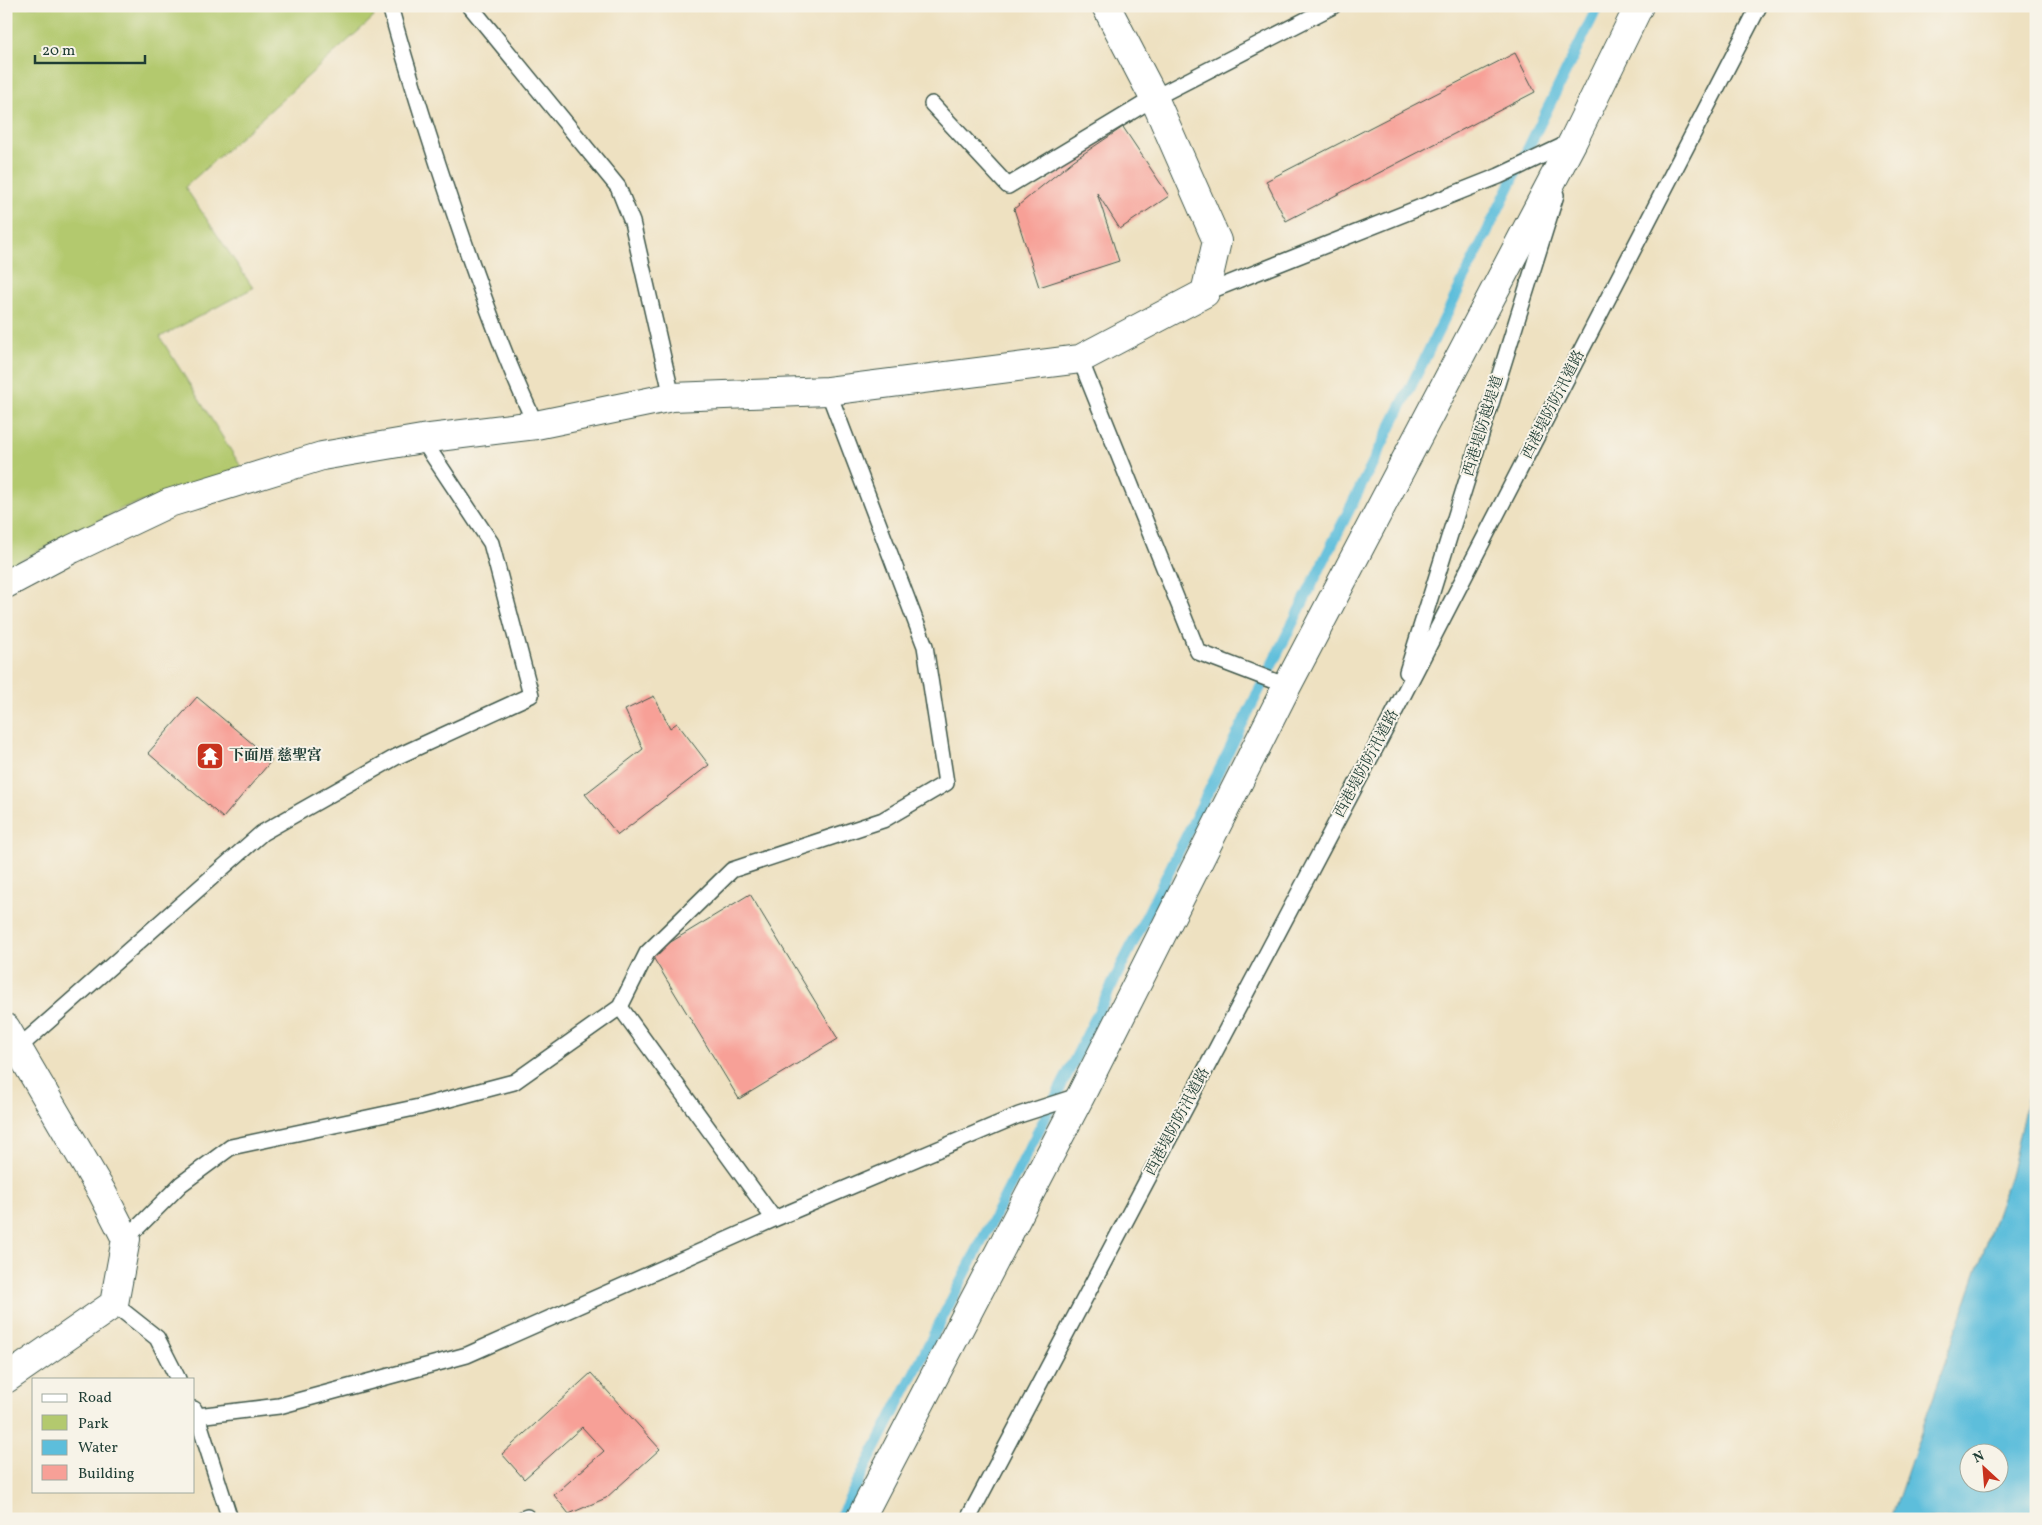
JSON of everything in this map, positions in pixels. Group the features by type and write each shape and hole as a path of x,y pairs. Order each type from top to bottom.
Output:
{"street":[{"path":"6,584 72,549 169,503 322,456 422,439 536,425 672,397 828,391 1080,359 1205,293 1217,241 1154,98 1106,6"},
{"path":"860,1519 1081,1095 1287,686 1573,141 1639,6"},
{"path":"6,1379 114,1304 126,1239 102,1192 12,1038"}],"lane":[{"path":"390,6 410,82 443,181 518,390 536,425"},
{"path":"470,6 618,187 632,222 672,397"},
{"path":"932,104 1008,186 1154,98 1333,6"},
{"name":"西港堤防防汛道路","path":"968,1519 1395,712 1759,6"},
{"path":"1205,293 1499,176 1573,141"},
{"name":"西港堤防越堤道","path":"1395,712 1573,141"},
{"path":"1080,359 1198,652 1287,686"},
{"path":"126,1239 181,1184 231,1147 419,1107 514,1082 620,1007 647,953 732,870 883,820 946,784 926,646 828,391"},
{"path":"12,1038 262,833 396,757 531,695 491,543 422,439"},
{"path":"620,1007 774,1219"},
{"path":"230,1519 196,1413 279,1406 467,1355 774,1219 1019,1115 1081,1095"},
{"path":"114,1304 157,1338 177,1378"}],"green space":[{"path":"6,6 369,6 374,17 185,187 253,288 160,337 245,473 125,507 6,568"}],"water":[{"path":"2036,1058 2036,1519 1891,1519 2011,1172"}],"building":[{"path":"1515,53 1535,92 1286,221 1266,181"},
{"path":"1123,127 1169,196 1120,229 1097,193 1119,261 1039,287 1014,209 1074,160"},
{"path":"654,696 670,728 677,723 709,765 618,835 585,794 643,749 625,710"},
{"name":"下面厝 慈聖宮","path":"197,697 272,760 223,818 148,753"},
{"path":"750,894 838,1039 739,1099 651,954"},
{"path":"591,1373 660,1449 606,1498 569,1514 554,1495 604,1451 582,1427 524,1479 502,1454"}],"waterway":[{"path":"839,1519 1066,1077 1425,358 1598,6"}],"place":[{"name":"下面厝 慈聖宮","path":"210,756"}]}
